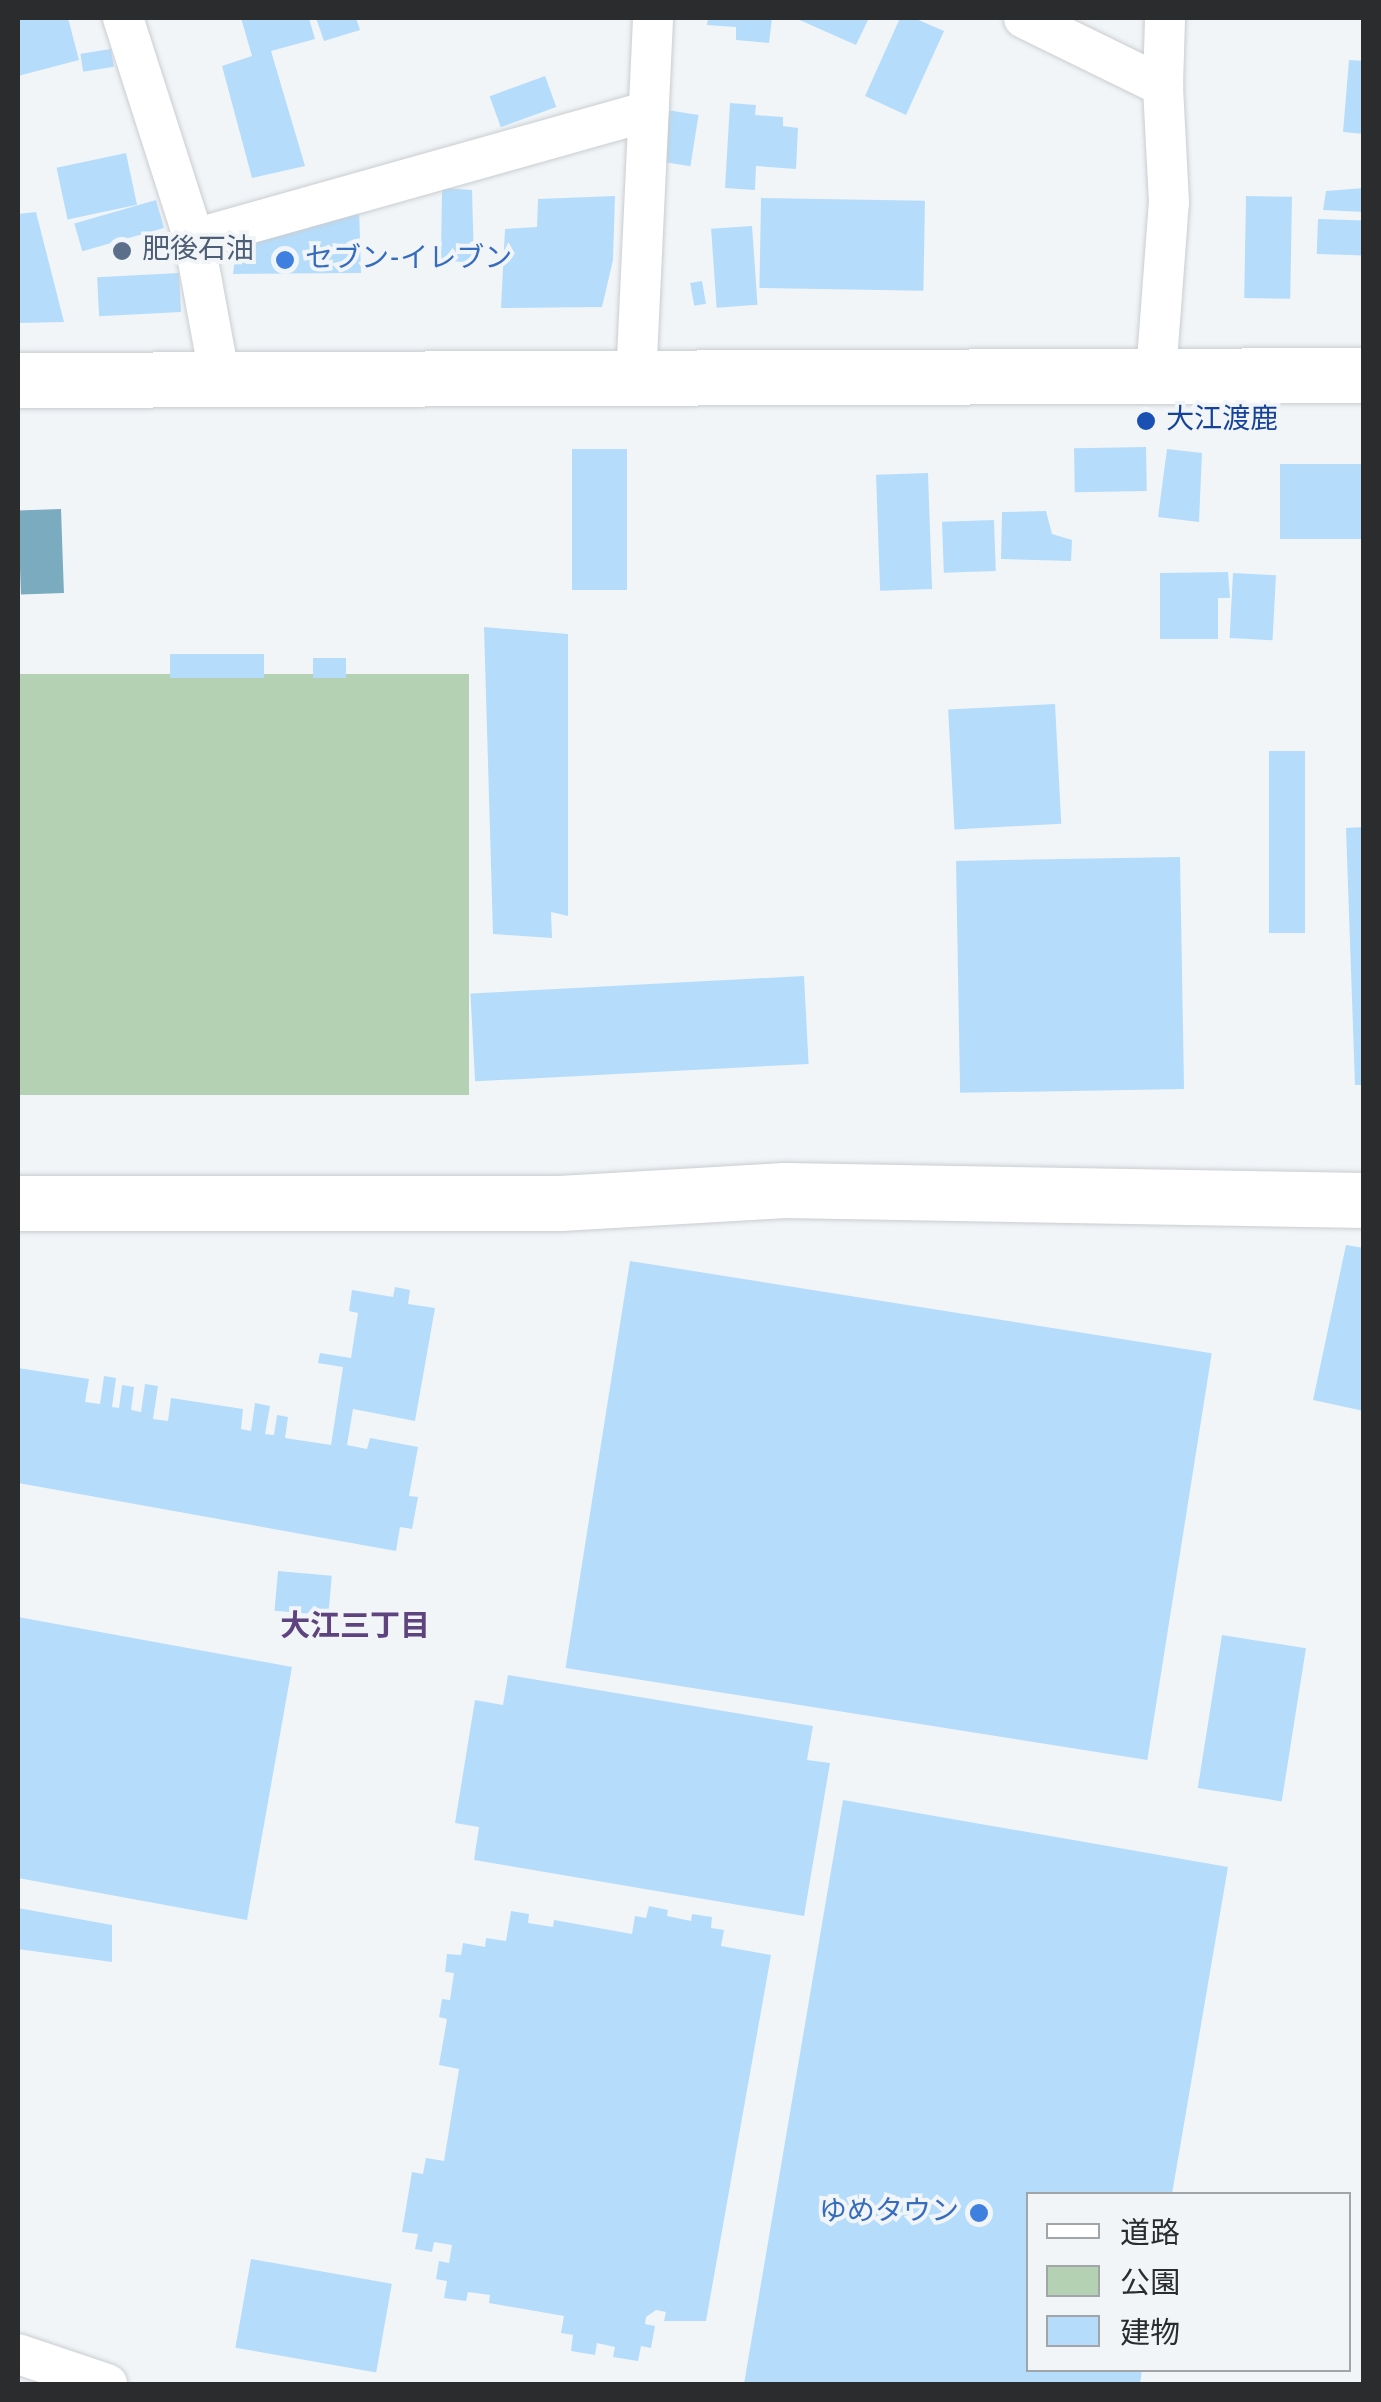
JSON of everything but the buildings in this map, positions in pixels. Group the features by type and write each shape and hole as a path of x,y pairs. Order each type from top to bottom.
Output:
{"street":[{"path":"122,18 194,240 220,380"},
{"path":"636,380 653,18"},
{"path":"1024,18 1163,86"},
{"path":"1156,374 1169,202 1163,86 1166,18"},
{"path":"194,240 648,111"},
{"path":"18,380 1364,375"},
{"path":"18,1203 560,1203 785,1190 1364,1200"},
{"path":"18,2354 107,2384"}],"green space":[{"path":"18,674 469,674 469,1095 18,1095"}],"water":[{"path":"61,509 64,593 21,594 18,511"}],"place":[{"name":"肥後石油","path":"122,251"},
{"name":"セブン-イレブン","path":"285,260"},
{"name":"大江渡鹿","path":"1146,421"},
{"name":"ゆめタウン","path":"979,2213"}],"district":[{"name":"大江三丁目","path":"355,1629"}]}
